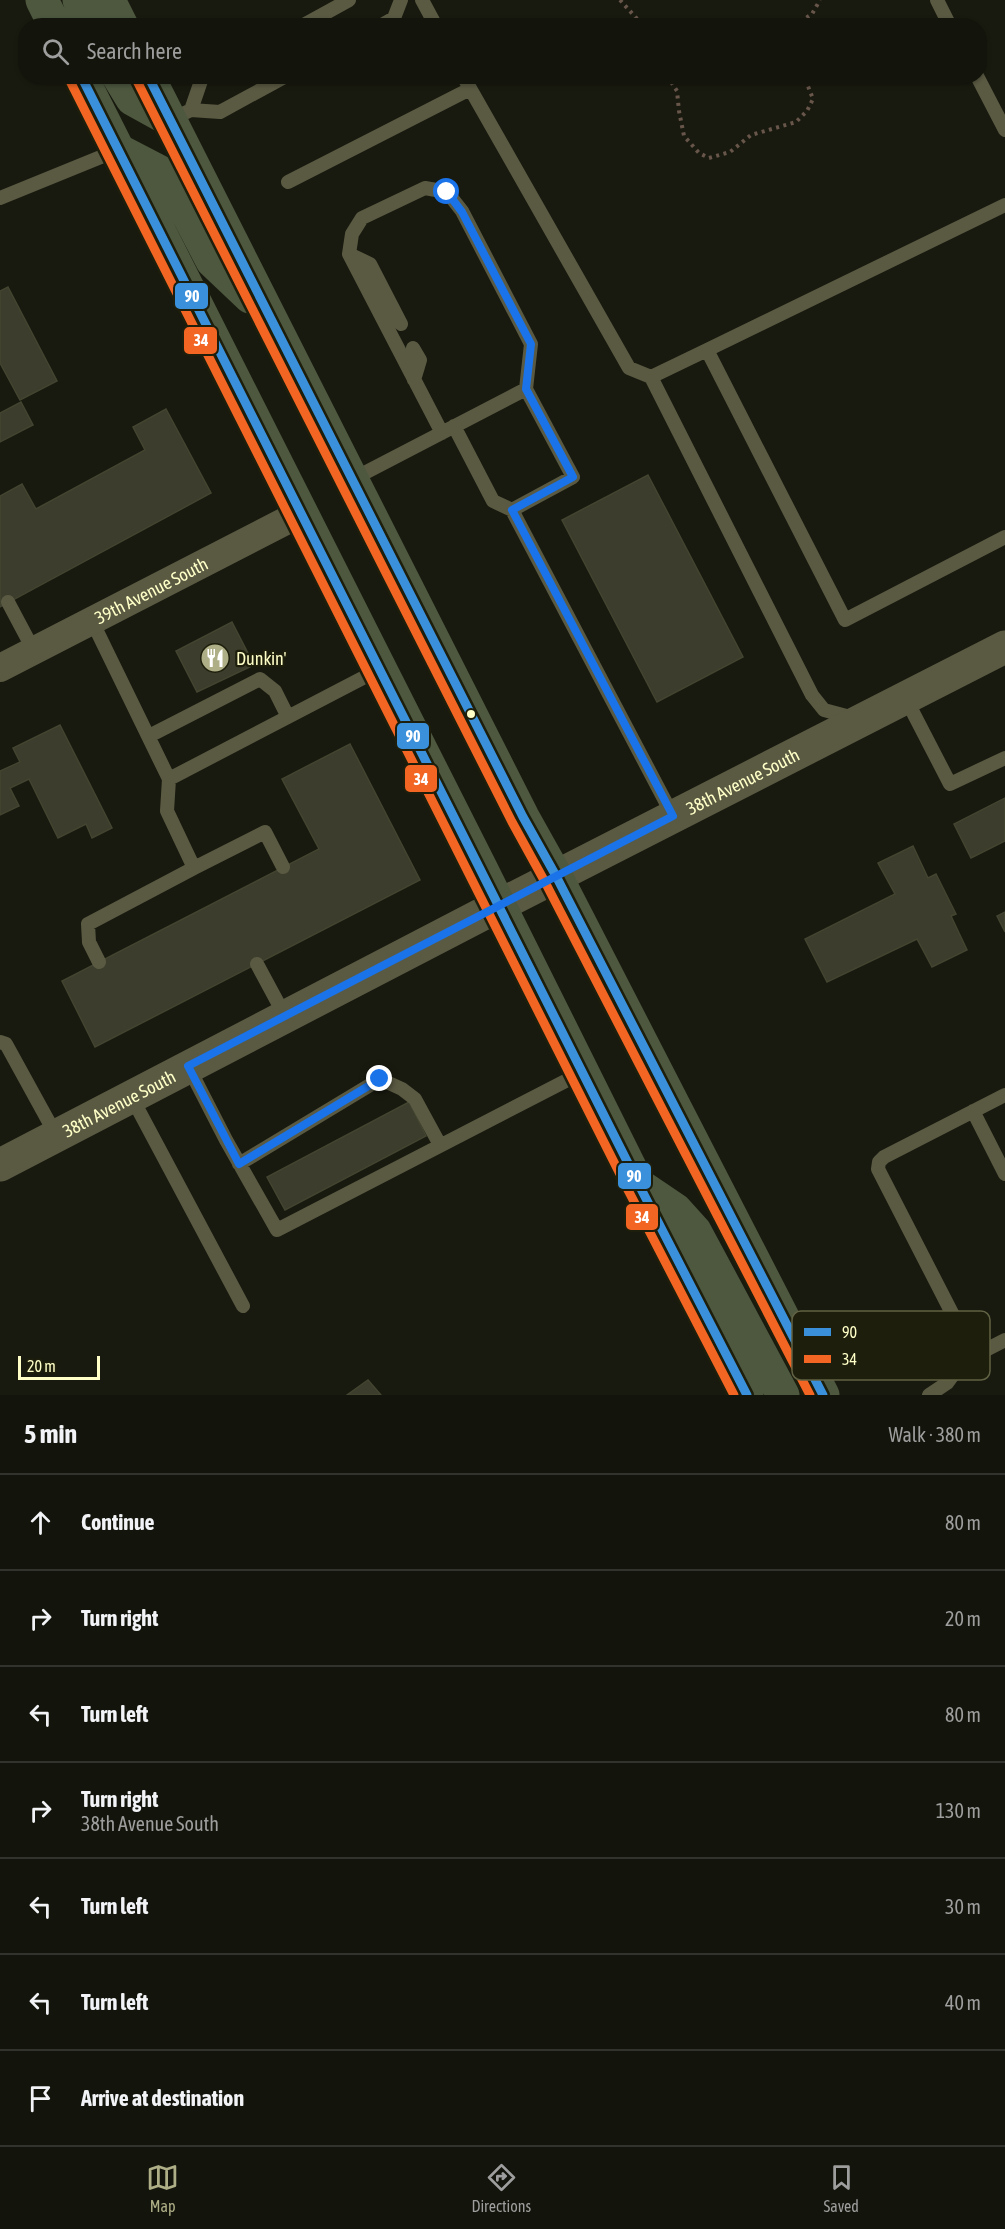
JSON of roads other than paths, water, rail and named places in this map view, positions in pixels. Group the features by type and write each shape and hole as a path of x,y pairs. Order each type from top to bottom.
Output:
{"highway":[{"path":"42,0 51,18"},
{"path":"80,0 88,18"},
{"path":"109,0 118,18"},
{"path":"85,84 747,1395"},
{"path":"123,84 132,99 181,115"},
{"path":"155,84 181,115 267,312 351,480 792,1335"},
{"path":"118,150 168,176 212,261 267,312"},
{"path":"639,1185 676,1210 695,1231 783,1395"},
{"path":"815,1380 823,1395"}],"street":[{"name":"39th Avenue South","path":"0,668 301,513"},
{"name":"38th Avenue South","path":"0,1165 1005,646"}],"lane":[{"path":"317,18 350,0"},
{"path":"394,18 401,0"},
{"path":"422,0 432,18"},
{"path":"937,0 946,18"},
{"path":"181,115 199,84"},
{"path":"181,115 220,112 271,84"},
{"path":"467,84 628,368 651,377 812,695 824,710 862,720"},
{"path":"981,84 1005,130"},
{"path":"288,182 470,89"},
{"path":"0,198 118,150"},
{"path":"442,433 349,254 352,234 362,218 425,188 447,192 462,212 531,344 526,389 573,477 512,510"},
{"path":"651,377 1005,205"},
{"path":"349,254 370,264 402,324"},
{"path":"413,348 420,360 414,380"},
{"path":"707,350 845,620 1005,537"},
{"path":"351,480 526,389"},
{"path":"454,426 493,501 512,510 673,816"},
{"path":"8,603 34,651"},
{"path":"92,621 169,778 167,811 194,868"},
{"path":"169,778 380,669"},
{"path":"149,736 260,679 275,691 288,717"},
{"path":"905,697 950,784 1005,758"},
{"path":"99,962 89,942 88,924 194,868 265,832 283,867"},
{"path":"257,964 285,1016"},
{"path":"0,1042 6,1044 56,1135"},
{"path":"188,1066 239,1164 277,1230 583,1072"},
{"path":"239,1164 380,1079 402,1089 415,1099 440,1145"},
{"path":"951,1311 878,1169 879,1162 884,1157 1005,1095"},
{"path":"131,1096 243,1306"},
{"path":"973,1111 1005,1174"},
{"path":"990,1348 1005,1340"},
{"path":"929,1395 949,1380"}],"place":[{"name":"Dunkin'","path":"215,658"}]}
